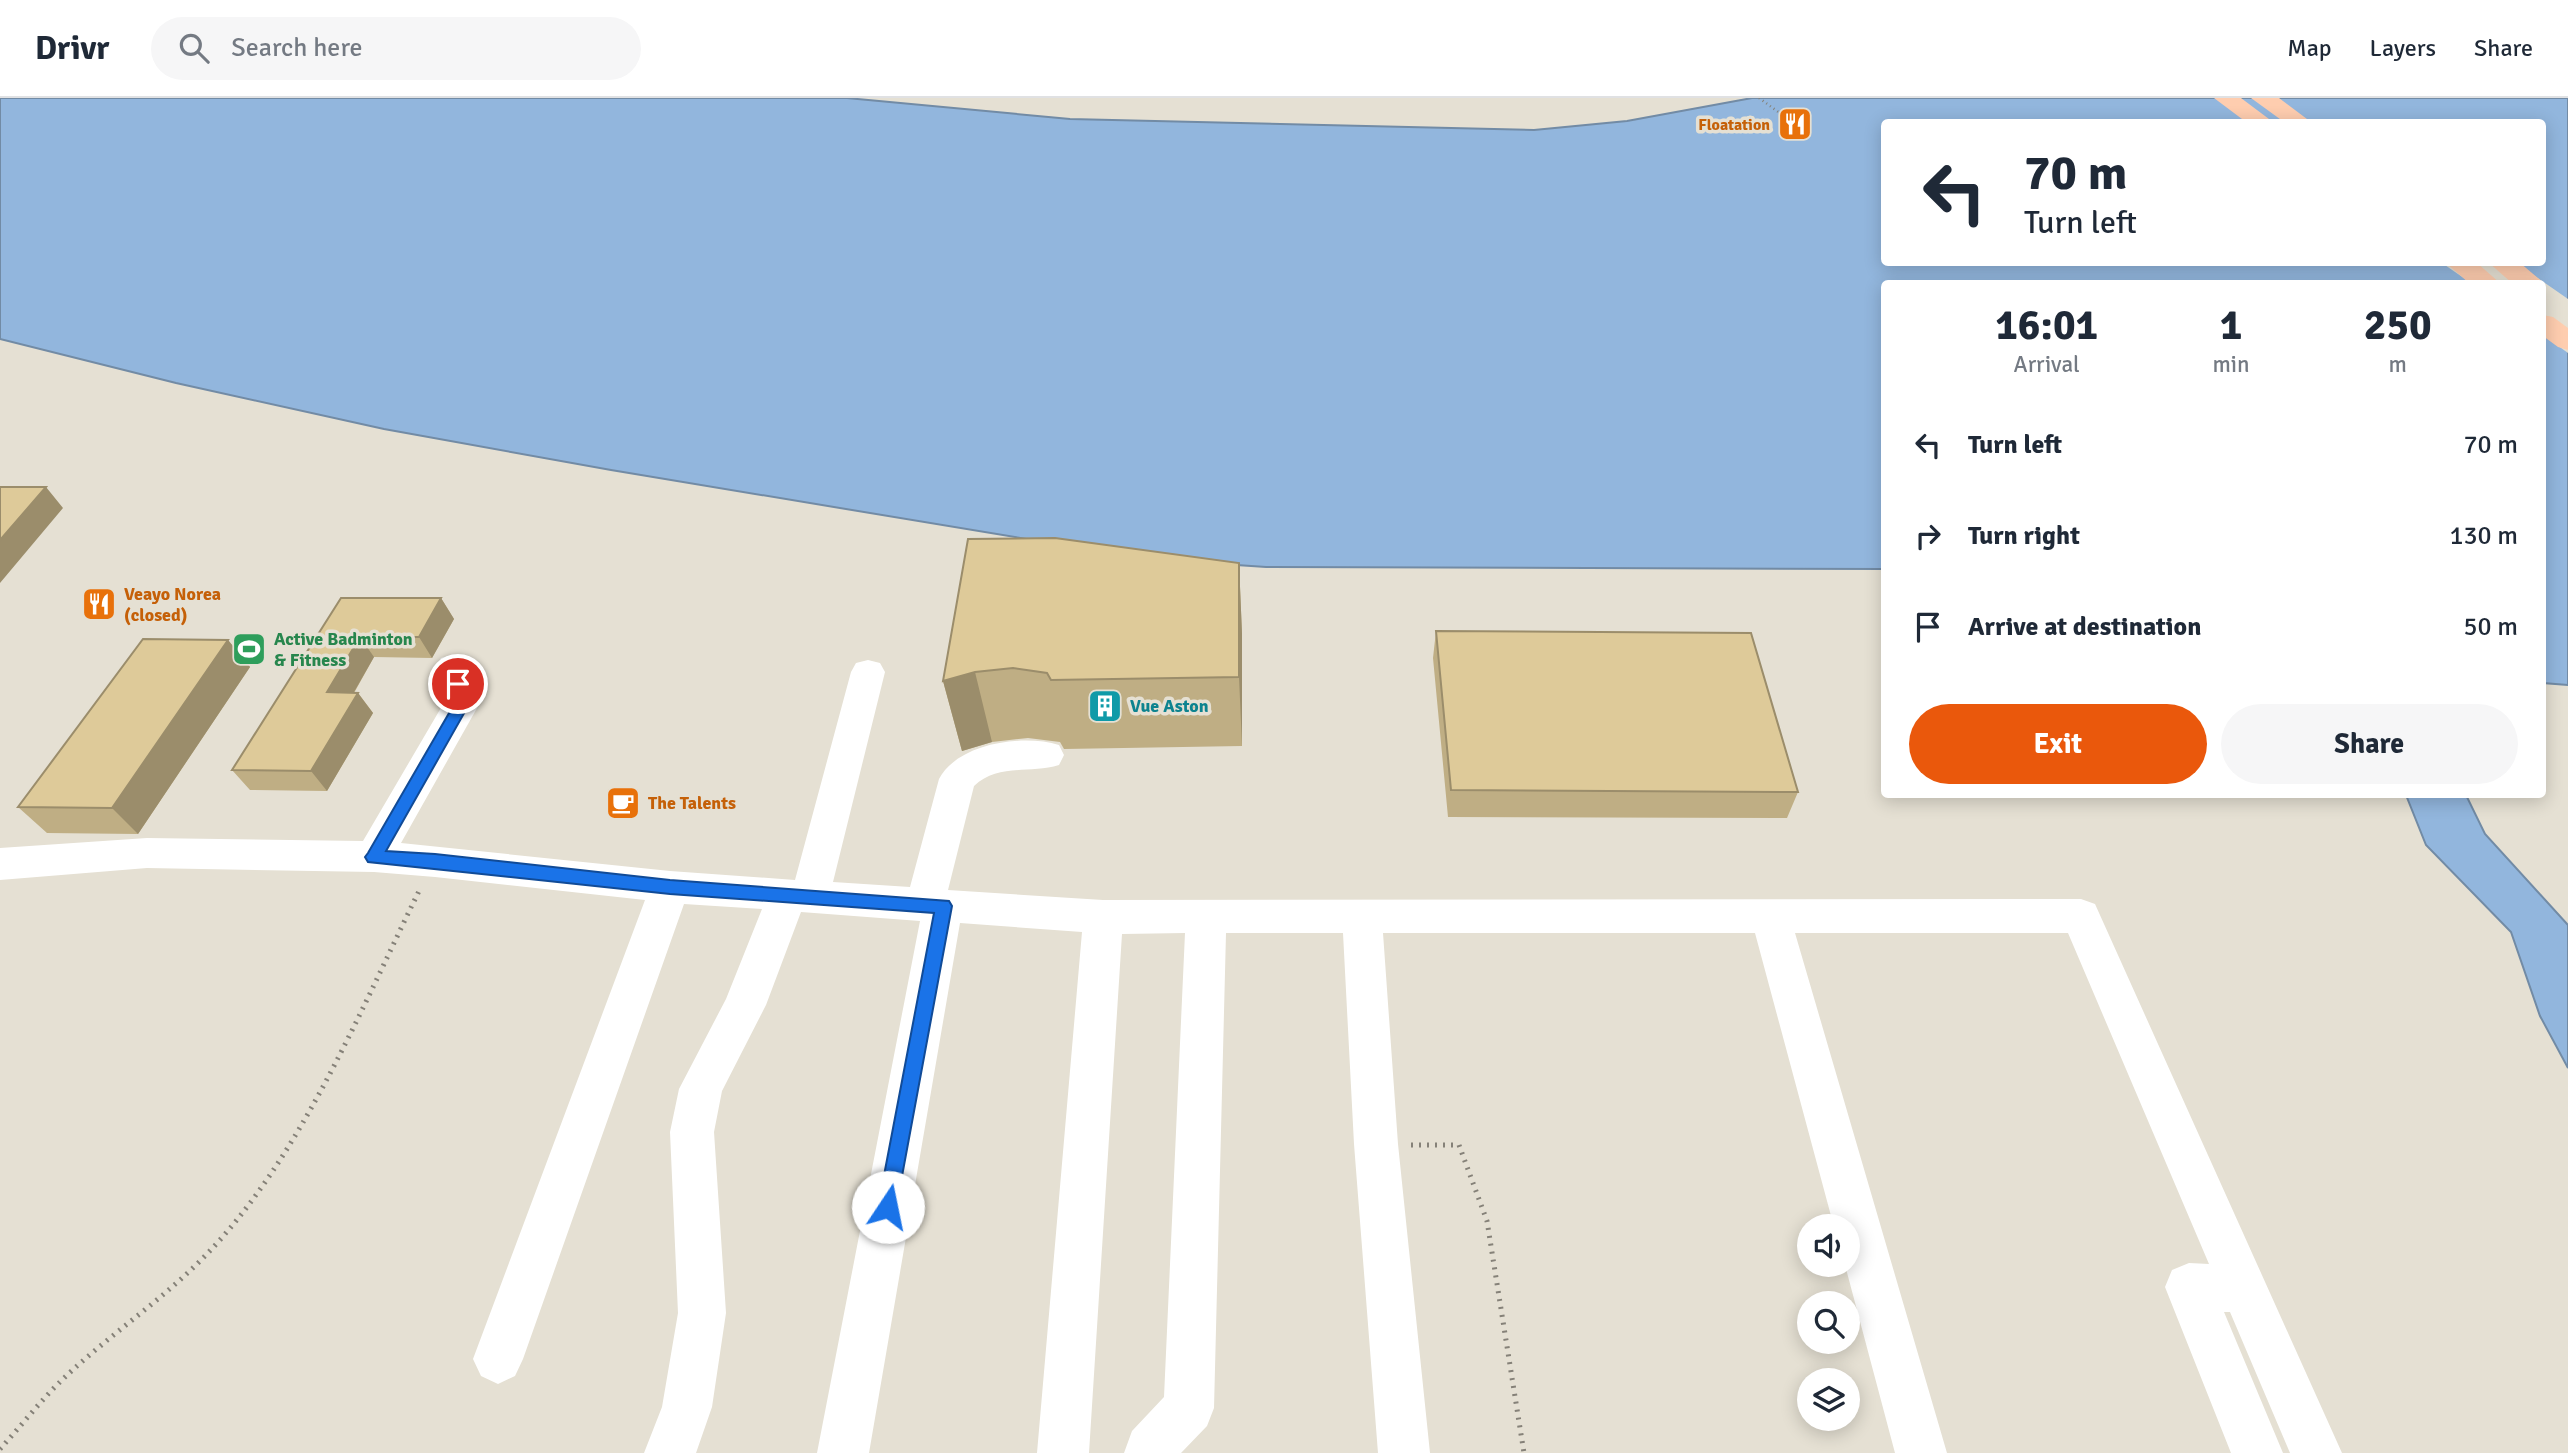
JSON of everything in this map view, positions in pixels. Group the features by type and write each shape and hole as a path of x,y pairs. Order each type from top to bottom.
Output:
{"main road":[{"path":"2226,98 2257,119"},
{"path":"2263,98 2294,119"},
{"path":"2463,266 2483,280"},
{"path":"2506,266 2526,280"},
{"path":"2546,294 2568,309"},
{"path":"2546,325 2568,341"}],"street":[{"path":"374,857 463,701 453,667"},
{"path":"670,1453 687,1407 702,1313 692,1132 701,1089 799,896 867,672"},
{"path":"843,1453 957,779 968,768 989,758 1046,755"},
{"path":"0,864 147,853 374,857 435,860 670,887 1103,917 1362,919 1770,915 2081,916 2316,1453"},
{"path":"498,1359 670,887"},
{"path":"1770,915 1921,1453"},
{"path":"1063,1453 1103,917"},
{"path":"1150,1453 1150,1449 1189,1408 1206,917"},
{"path":"1362,919 1376,1144 1404,1453"},
{"path":"2244,1289 2189,1287 2257,1453"}],"path":[{"path":"1759,98 1795,124"},
{"path":"0,1449 63,1380 204,1258 250,1201 294,1136 326,1079 435,860"},
{"path":"1376,1144 1459,1146 1487,1221 1524,1453"}],"water":[{"path":"0,98 847,98 1070,119 1534,130 1627,121 1752,98 2568,98 2568,685 2546,683 2546,280 1881,280 1881,569 1266,567 1147,559 611,470 384,429 176,383 0,339"},
{"path":"2407,798 2467,798 2485,834 2568,925 2568,1068 2540,1016 2511,932 2426,845"}],"pier":[{"path":"2446,266 2520,266 2541,280 2467,280"},
{"path":"2546,284 2568,299 2568,353 2546,337"}],"building":[{"path":"0,487 46,487 0,540"},
{"path":"1055,538 1239,563 1239,677 1051,680 1047,673 1013,668 975,672 943,681 968,539"},
{"path":"341,598 441,598 419,637 360,637 327,692 358,693 311,771 232,770"},
{"path":"1436,631 1751,633 1798,792 1451,790"},
{"path":"143,639 228,640 112,808 18,807"}],"place":[{"name":"Floatation","path":"1795,124"},
{"name":"Veayo Norea (closed)","path":"99,604"},
{"name":"Active Badminton & Fitness","path":"249,649"},
{"name":"Vue Aston","path":"1105,706"},
{"name":"The Talents","path":"623,803"}],"route":[{"path":"458,684 463,701 374,857 435,860 670,887 943,906 888,1207"}]}
